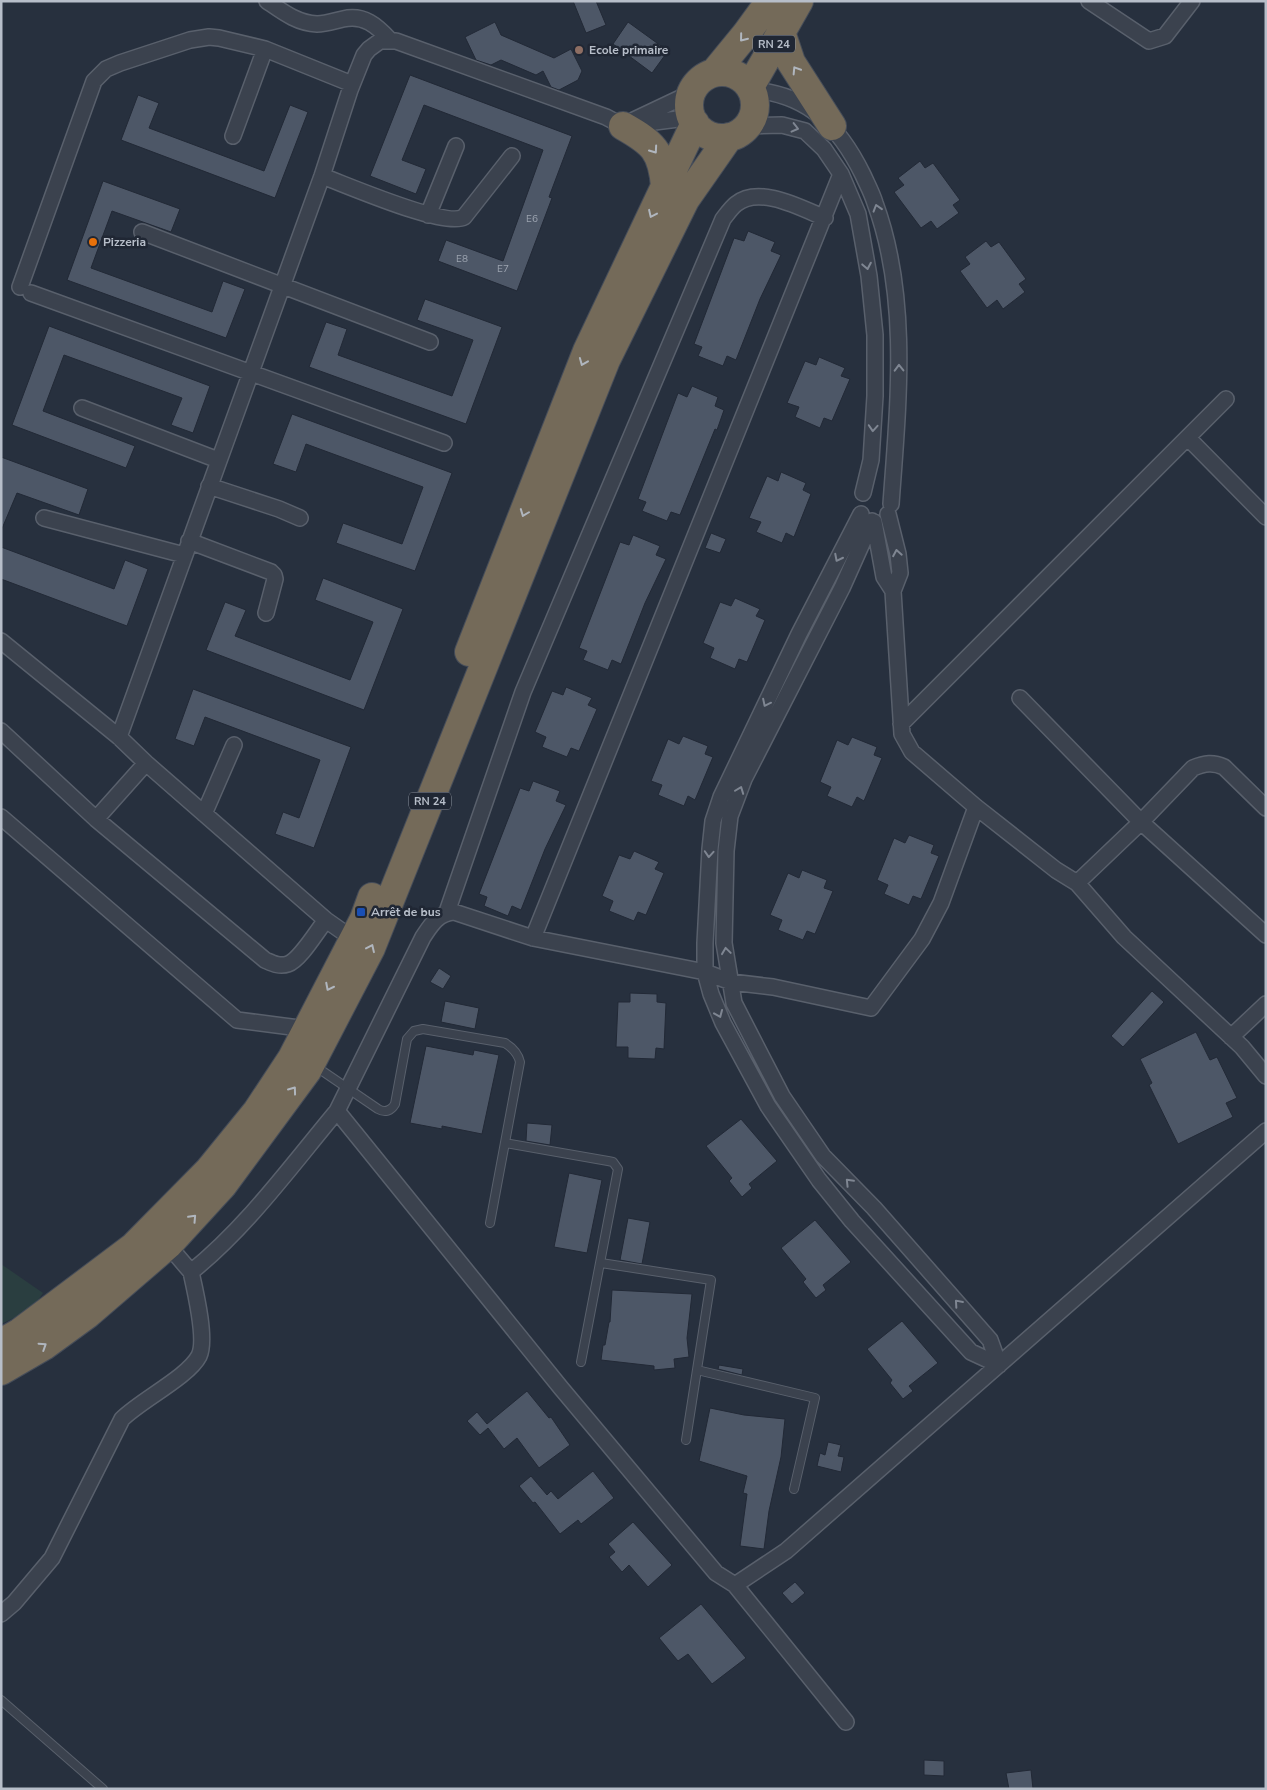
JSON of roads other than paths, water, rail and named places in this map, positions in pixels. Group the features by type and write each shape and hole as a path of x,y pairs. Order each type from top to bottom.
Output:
{"highway":[{"name":"RN 24","path":"714,73 770,1"},
{"name":"RN 24","path":"751,88 780,32 799,1"},
{"path":"780,32 791,62 832,126"},
{"path":"724,72 734,74 743,79 751,88 755,99 755,109 752,118 738,132 719,137 701,130 693,112 697,84 704,77 724,72"},
{"name":"RN 24","path":"1,1343 20,1332 133,1247 209,1170 257,1111 292,1058 364,918 587,352 665,186 693,112"},
{"path":"623,126 652,145 659,158 665,186"},
{"name":"RN 24","path":"1,1371 44,1346 88,1314 168,1245 223,1185 311,1063 371,948 606,360 685,200 738,132"}],"street":[{"path":"268,1 289,16 316,24 331,23 345,18 362,18 378,27 390,40"},
{"path":"1089,1 1149,41 1165,36 1192,1"},
{"path":"352,84 265,50 209,37 190,40 106,69 94,81 26,290 444,443"},
{"path":"118,737 322,176 352,84 364,55 380,41 396,41 569,104 623,126 686,118 693,112"},
{"path":"233,136 265,50"},
{"path":"751,88 770,91 799,101 832,126 853,155 875,202 889,252 898,323 899,394 889,509 884,518 869,519"},
{"path":"623,126 693,112"},
{"path":"738,132 782,125 805,131 824,149 841,174 858,214 869,276 875,335 875,396 872,450 863,493 858,501 859,510 869,519 884,577 893,591"},
{"path":"428,215 456,146"},
{"path":"322,176 428,215 459,220 464,217 512,156"},
{"path":"533,938 825,218 841,174"},
{"path":"447,912 523,692 723,219 737,203 751,198 772,197 825,218"},
{"path":"142,232 430,342"},
{"path":"901,724 1226,399"},
{"path":"82,408 218,460"},
{"path":"1188,438 1266,517"},
{"path":"209,486 279,509 300,518"},
{"path":"863,493 878,489 887,495 900,573 893,591 901,724 902,734 912,752 976,807 1056,870 1077,883 1124,937 1242,1046 1266,1076"},
{"path":"44,518 186,548 271,572 275,579 266,613"},
{"path":"869,519 799,634 721,797 713,821 710,849 705,972 711,994 723,1023 768,1106 819,1180 852,1221 971,1352 999,1365"},
{"path":"869,519 842,588 744,779 730,816 726,851 724,943 734,1003 782,1096 818,1149 874,1208 990,1340 999,1365"},
{"path":"2,642 118,737 326,920 353,940"},
{"path":"1020,698 1141,822 1266,936"},
{"path":"1,731 96,819 265,960 278,966 288,964 298,957 326,920"},
{"path":"204,814 234,745"},
{"path":"96,819 146,763"},
{"path":"1077,883 1141,822 1193,768 1204,764 1216,763 1224,767 1265,807"},
{"path":"191,1272 213,1254 256,1209 337,1111 423,937 432,923 440,916 447,912 454,912 533,938 705,972 731,982 773,987 870,1008 922,939 941,903 976,807"},
{"path":"1,817 237,1020 307,1029"},
{"path":"1231,1037 1266,1004"},
{"path":"337,1111 561,1388 716,1573 735,1585 846,1722"},
{"path":"735,1585 786,1551 1266,1131"},
{"path":"1,1614 14,1603 52,1558 122,1419 133,1408 186,1372 199,1357 202,1348 198,1304 191,1272 168,1245"}],"lane":[{"path":"311,1063 382,1111 393,1108 405,1044 410,1034 419,1029 505,1043 516,1051 520,1062 490,1223"},
{"path":"505,1143 608,1161 616,1165 618,1173 581,1362"},
{"path":"600,1263 711,1280 686,1440"},
{"path":"697,1370 815,1398 794,1488"},
{"path":"1,1700 103,1789"}],"place":[{"name":"Ecole primaire","path":"579,50"},
{"name":"Pizzeria","path":"93,242"},
{"name":"Arrêt de bus","path":"361,912"}]}
